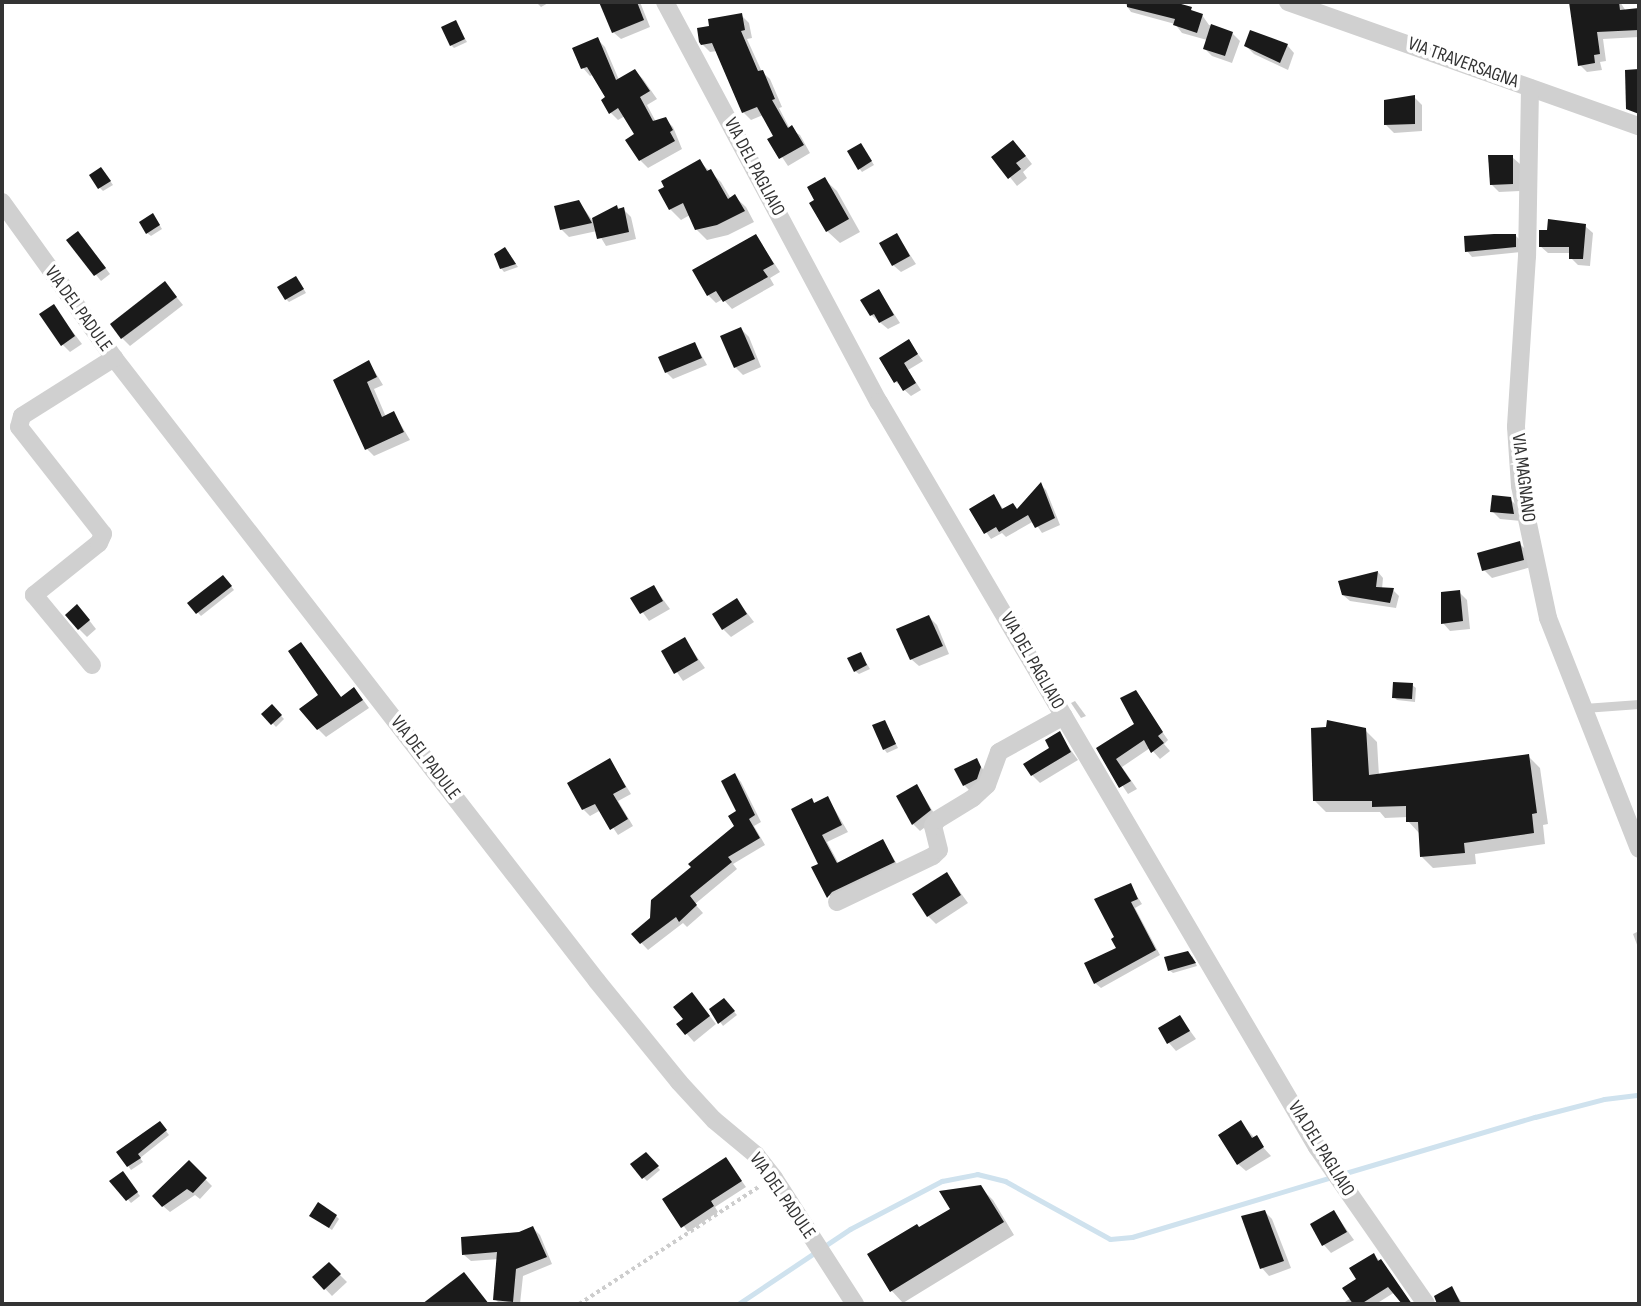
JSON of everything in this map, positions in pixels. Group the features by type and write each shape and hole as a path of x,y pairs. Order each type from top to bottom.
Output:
{"street":[{"name":"VIA DEL PAGLIAIO","path":"665,2 879,402 1332,1168 1426,1304"},
{"name":"VIA TRAVERSAGNA","path":"1287,2 1639,126"},
{"name":"VIA MAGNANO","path":"1530,88 1527,256 1516,427 1520,486 1549,618 1635,827 1639,849"},
{"name":"VIA DEL PADULE","path":"2,202 114,358 597,981 679,1082 714,1120 756,1155 774,1178 855,1304"},
{"path":"92,664 33,595 99,543 103,534 19,427 22,416 114,358"},
{"path":"837,902 933,856 939,850 933,826 937,820 973,798 987,785 999,752 1064,716"}],"lane":[{"path":"1584,708 1639,704"}],"path":[{"path":"579,1304 774,1178"}],"building":[{"path":"599,2 637,2 644,20 612,33"},
{"path":"1127,2 1174,2 1192,7 1191,10 1203,14 1197,33 1173,25 1175,19 1127,7"},
{"path":"1569,2 1619,2 1620,10 1639,8 1639,30 1597,32 1600,54 1594,55 1595,63 1578,66"},
{"path":"742,13 745,30 741,31 758,71 763,70 775,99 772,100 788,128 792,125 804,145 779,159 767,139 773,136 757,107 742,113 712,43 701,45 699,42 697,28 709,26 708,19"},
{"path":"456,20 465,39 450,46 441,27"},
{"path":"1211,24 1233,32 1225,56 1203,49"},
{"path":"1250,30 1288,44 1280,63 1244,46"},
{"path":"598,37 616,80 635,69 650,91 640,97 653,121 666,117 673,130 670,132 675,141 639,161 625,140 634,134 618,108 609,114 601,100 605,97 587,67 581,69 572,48"},
{"path":"1639,69 1639,114 1626,109 1625,70"},
{"path":"1415,95 1415,124 1384,125 1384,100"},
{"path":"1013,140 1026,156 1016,163 1021,169 1008,179 991,157"},
{"path":"861,143 872,161 858,170 847,151"},
{"path":"1488,155 1513,155 1513,184 1490,185"},
{"path":"700,159 707,171 711,169 728,199 735,194 745,211 717,225 695,230 683,203 669,210 658,190 664,187 661,181"},
{"path":"101,167 111,181 98,189 89,175"},
{"path":"825,177 849,219 826,232 809,203 814,200 807,187"},
{"path":"579,200 592,223 560,230 554,206"},
{"path":"617,205 618,209 624,207 629,232 597,239 592,218"},
{"path":"153,213 160,225 146,234 139,222"},
{"path":"1548,219 1586,224 1583,259 1569,259 1569,247 1539,247 1539,230 1547,230"},
{"path":"78,231 106,268 94,276 66,240"},
{"path":"897,233 910,256 892,266 879,243"},
{"path":"756,234 774,264 763,270 768,277 723,302 716,291 707,296 692,270"},
{"path":"1516,234 1516,247 1465,252 1464,236"},
{"path":"505,247 516,264 500,269 494,254"},
{"path":"296,276 304,289 285,300 277,287"},
{"path":"165,281 177,297 121,339 110,324"},
{"path":"879,289 894,315 879,323 874,314 870,316 860,300"},
{"path":"54,304 75,336 61,346 39,314"},
{"path":"741,327 755,359 734,368 720,336"},
{"path":"909,339 918,354 904,363 916,383 903,391 897,381 894,383 879,358"},
{"path":"695,342 702,358 665,373 658,357"},
{"path":"369,360 377,377 367,382 382,417 394,411 404,432 365,450 333,380"},
{"path":"1041,482 1055,518 1035,528 1028,515 999,532 996,527 984,534 969,509 994,494 1002,509 1013,503 1017,509"},
{"path":"1492,495 1511,497 1514,514 1490,512"},
{"path":"1520,541 1524,560 1482,571 1477,553"},
{"path":"1378,571 1376,587 1394,588 1390,603 1342,595 1338,581"},
{"path":"223,575 232,586 196,614 187,603"},
{"path":"654,585 663,601 640,614 630,598"},
{"path":"1460,590 1463,621 1441,624 1441,592"},
{"path":"737,598 747,614 722,630 712,614"},
{"path":"77,604 90,620 78,630 65,615"},
{"path":"929,615 943,646 910,660 896,629"},
{"path":"685,637 698,660 674,674 661,651"},
{"path":"301,642 341,697 354,687 363,700 317,730 299,709 318,695 288,651"},
{"path":"861,652 867,665 854,672 847,658"},
{"path":"1393,682 1413,683 1412,699 1392,698"},
{"path":"1136,690 1163,732 1158,736 1164,743 1151,753 1144,740 1116,759 1131,781 1119,788 1096,748 1134,724 1120,698"},
{"path":"272,704 282,715 271,725 261,714"},
{"path":"885,720 896,744 883,750 872,725"},
{"path":"1327,720 1366,728 1369,775 1529,754 1537,813 1532,814 1534,833 1464,843 1465,853 1420,857 1418,822 1406,822 1406,806 1372,807 1372,801 1313,801 1311,728 1326,727"},
{"path":"1060,731 1071,752 1031,776 1023,764 1049,748 1045,740"},
{"path":"610,758 626,787 613,794 628,819 610,830 595,804 582,810 567,783"},
{"path":"977,758 981,767 977,779 963,786 954,769"},
{"path":"735,773 755,815 749,819 760,838 728,857 732,862 690,896 697,905 679,922 676,917 640,944 631,934 650,918 651,900 691,867 688,864 734,826 728,816 736,811 721,781"},
{"path":"917,784 931,810 912,825 896,796"},
{"path":"828,796 842,825 822,835 837,863 883,839 895,862 832,892 827,898 811,867 818,864 791,809 812,798 814,803"},
{"path":"947,872 961,895 927,917 912,894"},
{"path":"1131,883 1138,899 1131,902 1156,950 1094,984 1084,963 1116,948 1111,939 1114,937 1094,899"},
{"path":"1188,951 1196,963 1168,971 1164,957"},
{"path":"692,992 710,1016 685,1035 676,1024 683,1019 673,1007"},
{"path":"724,998 735,1011 718,1024 709,1009"},
{"path":"1180,1015 1190,1031 1167,1044 1158,1028"},
{"path":"1241,1120 1252,1138 1257,1135 1264,1147 1237,1165 1218,1135"},
{"path":"160,1121 167,1130 138,1154 141,1158 127,1167 116,1152"},
{"path":"646,1152 659,1166 642,1179 630,1164"},
{"path":"726,1157 742,1181 711,1201 714,1206 681,1228 662,1199"},
{"path":"189,1160 207,1178 193,1193 187,1189 162,1207 152,1196"},
{"path":"123,1171 138,1192 126,1201 109,1181"},
{"path":"981,1185 1004,1222 890,1292 867,1254 917,1224 919,1227 950,1209 939,1191"},
{"path":"318,1202 337,1215 329,1228 309,1216"},
{"path":"1265,1210 1284,1261 1260,1269 1241,1216"},
{"path":"1334,1210 1347,1232 1322,1246 1310,1224"},
{"path":"533,1226 547,1257 516,1269 513,1302 493,1300 497,1252 462,1255 461,1237 519,1232"},
{"path":"1374,1253 1412,1304 1402,1304 1388,1287 1361,1304 1353,1304 1342,1288 1356,1279 1349,1268"},
{"path":"329,1262 341,1274 324,1290 312,1277"},
{"path":"464,1272 489,1304 422,1304 439,1291"},
{"path":"1452,1286 1461,1304 1437,1304 1434,1296"}],"waterway":[{"path":"1342,1174 1535,1117 1604,1099 1639,1095"},
{"path":"738,1304 850,1229 942,1181 977,1174 1005,1181 1110,1239 1132,1237 1332,1177"}]}
